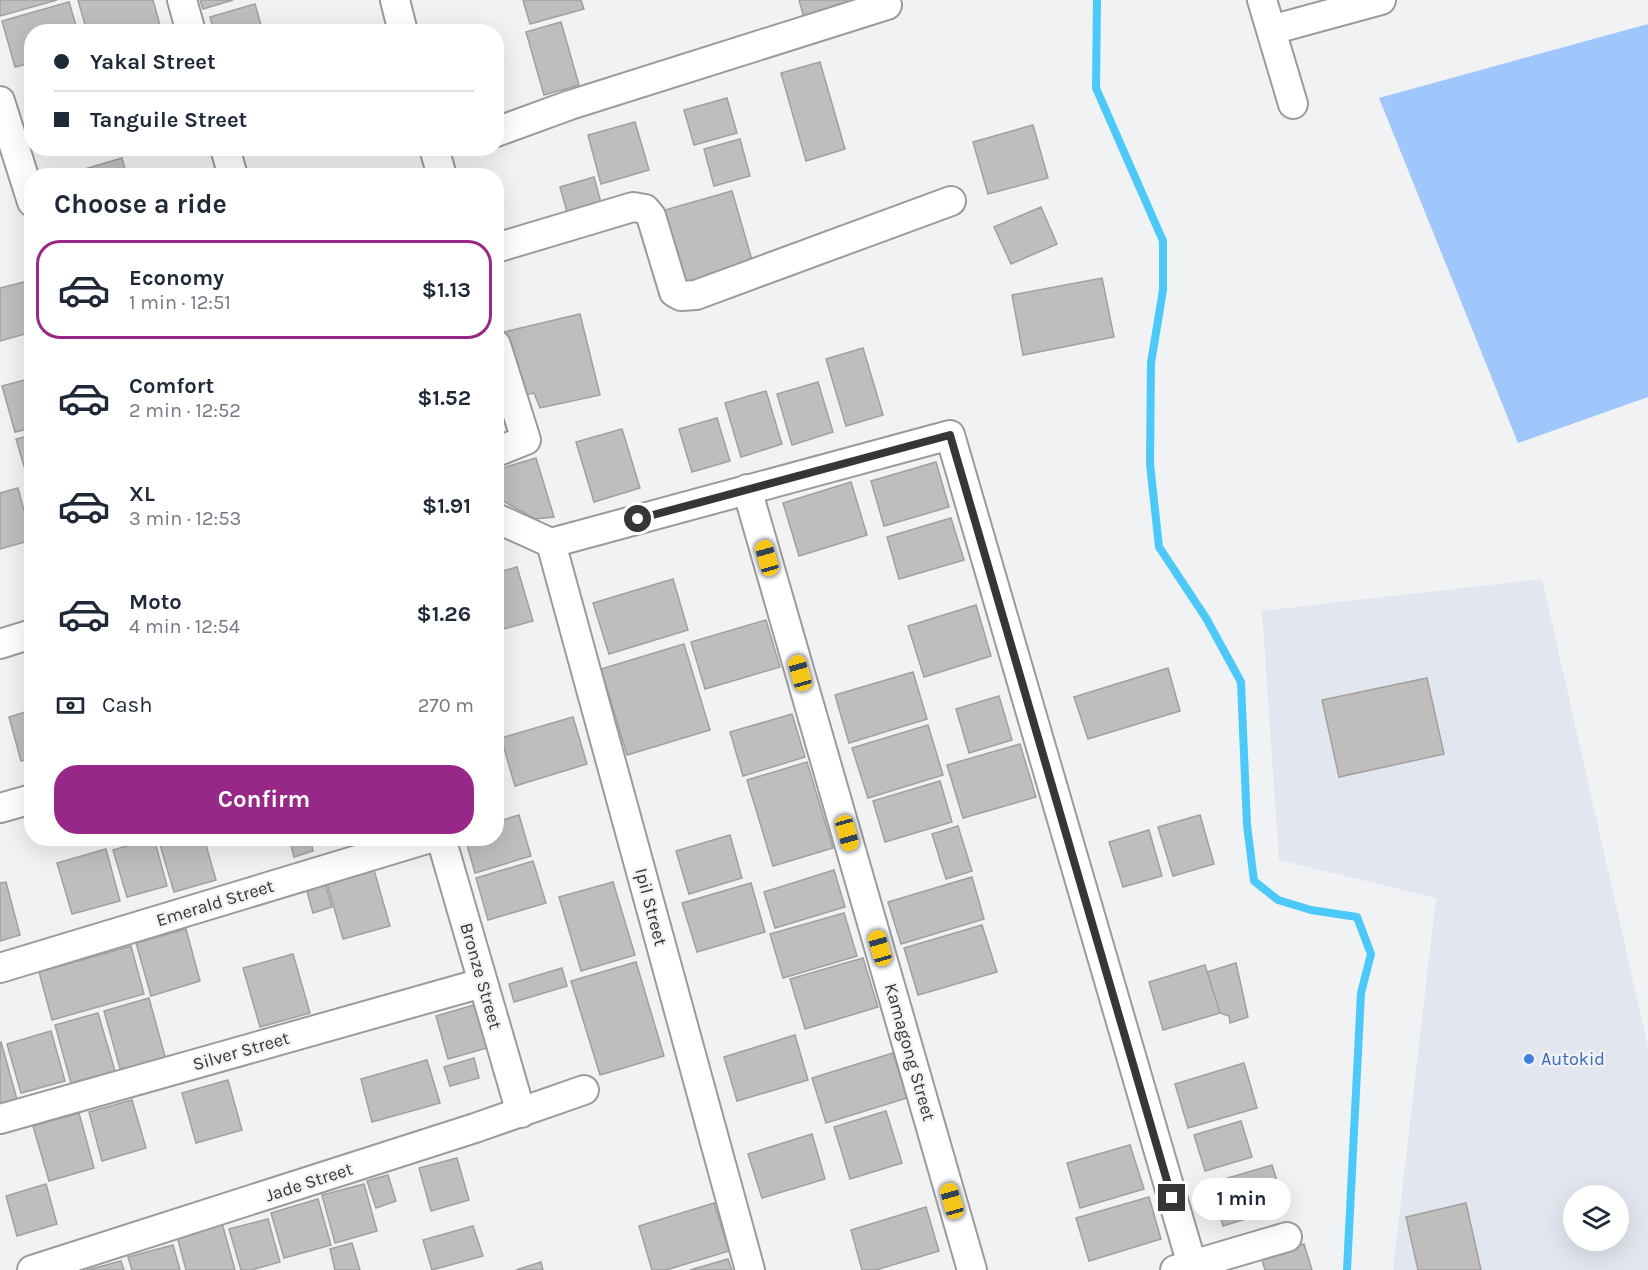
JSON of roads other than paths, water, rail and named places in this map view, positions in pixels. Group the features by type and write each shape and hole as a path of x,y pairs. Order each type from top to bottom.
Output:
{"street":[{"path":"182,0 189,24"},
{"path":"395,0 401,24"},
{"path":"1262,0 1293,104"},
{"path":"1271,30 1382,0"},
{"path":"504,129 581,102 887,5"},
{"path":"0,101 24,177"},
{"path":"504,246 633,207 645,209 651,216 674,292 681,296 696,295 951,201"},
{"path":"504,370 526,440 504,449"},
{"path":"504,522 551,543 950,435 1183,1268 1287,1237"},
{"name":"Kamagong Street","path":"747,489 972,1270"},
{"name":"Ipil Street","path":"551,543 750,1270"},
{"path":"0,644 24,636"},
{"path":"0,808 24,801"},
{"name":"Emerald Street","path":"0,968 404,846"},
{"name":"Bronze Street","path":"443,846 521,1113"},
{"name":"Silver Street","path":"0,1119 482,983"},
{"name":"Jade Street","path":"32,1270 521,1113 584,1090"}],"waterway":[{"path":"1097,0 1096,88 1163,241 1163,290 1151,363 1150,464 1159,547 1206,618 1241,682 1247,825 1254,881 1278,900 1311,910 1357,917 1371,954 1361,993 1347,1270"}],"place":[{"name":"Autokid","path":"1529,1059"}]}
